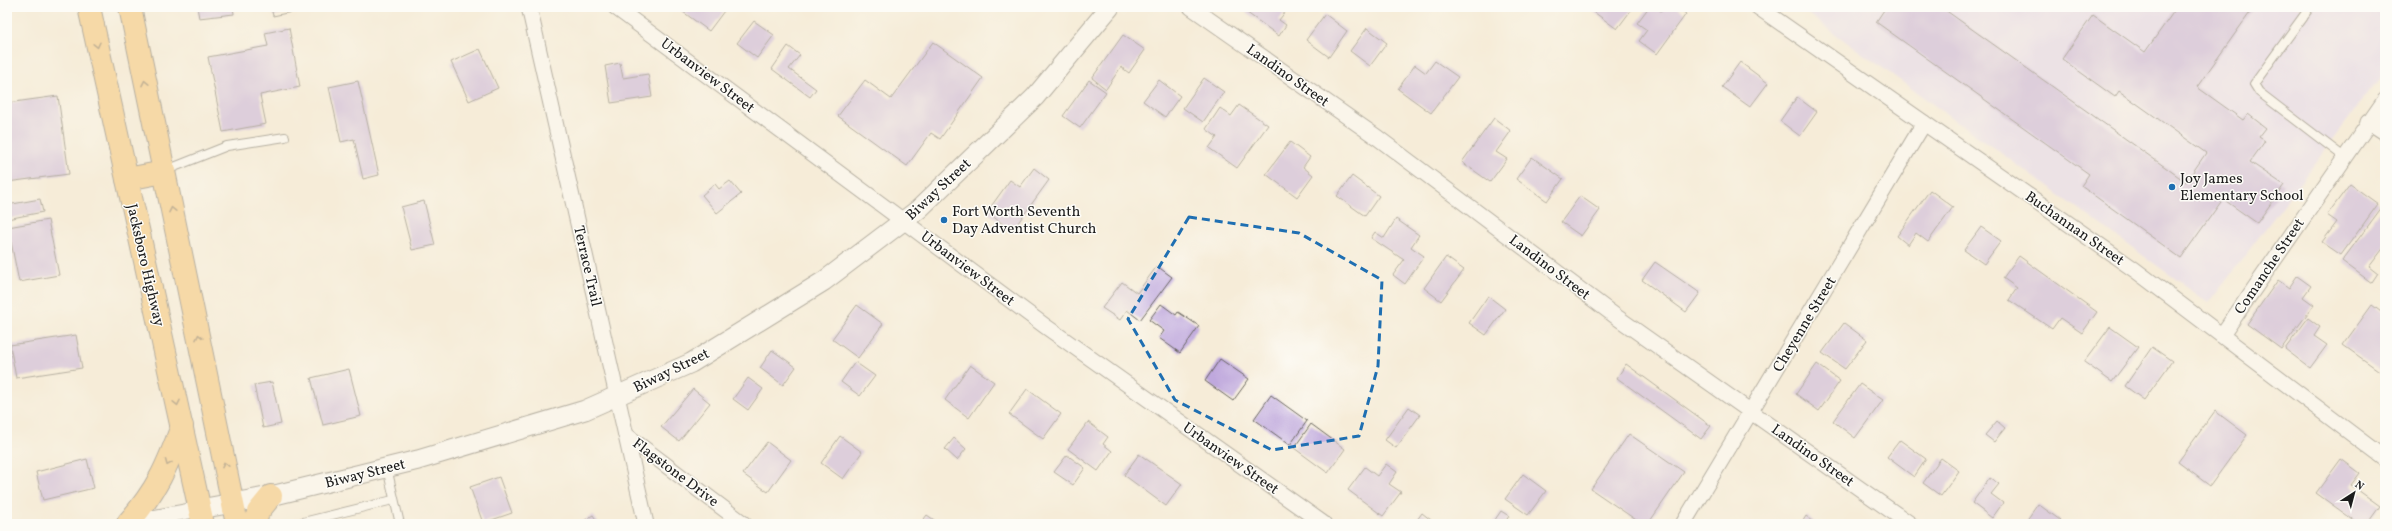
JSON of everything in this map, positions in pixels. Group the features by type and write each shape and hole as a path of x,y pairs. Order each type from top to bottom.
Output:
{"main road":[{"name":"Jacksboro Highway","path":"89,7 201,516"},
{"path":"130,7 237,524"},
{"path":"127,179 164,172"},
{"path":"127,524 148,500 161,480 182,426"},
{"path":"255,524 258,512 271,496"}],"street":[{"name":"Terrace Trail","path":"529,7 646,524"},
{"name":"Urbanview Street","path":"615,7 1045,326 1324,524"},
{"name":"Biway Street","path":"127,524 201,516 233,503 271,496 387,468 585,410 691,363 824,281 919,209 1035,97 1110,7"},
{"name":"Landino Street","path":"1191,7 1378,138 1618,318 1752,411 1910,524"},
{"name":"Buchannan Street","path":"1758,7 2135,270 2385,459"},
{"name":"Comanche Street","path":"2222,335 2368,122 2385,100"},
{"path":"2368,122 2385,134"},
{"name":"Cheyenne Street","path":"1683,524 1924,123"},
{"name":"Flagstone Drive","path":"626,435 744,524"}],"lane":[{"path":"2310,7 2254,84 2259,92 2344,157"},
{"path":"164,172 228,146 285,137"},
{"path":"387,468 393,500 400,524"},
{"path":"295,524 393,500"}],"highlighted area":[{"path":"1189,217 1299,233 1382,280 1378,366 1359,436 1272,450 1175,400 1128,319"}],"shaded area":[{"name":"Joy James Elementary School","path":"1798,7 2385,7 2385,71 2209,303"}],"building":[{"path":"197,7 233,7 234,14 199,18"},
{"path":"271,7 310,7 310,8 273,16"},
{"path":"680,7 727,7 709,31 679,9"},
{"path":"1239,7 1280,7 1286,11 1279,20 1286,25 1279,36"},
{"path":"1587,7 1628,7 1632,9 1617,29"},
{"path":"1649,7 1655,7 1661,11 1664,7 1677,7 1686,14 1657,54 1639,41 1647,30 1637,23"},
{"path":"1886,7 1941,7 2186,182 2206,153 2119,91 2115,97 2062,59 2093,15 2145,52 2177,7 2254,7 2197,87 2243,120 2248,114 2266,128 2259,137 2265,141 2250,162 2284,185 2257,223 2223,199 2181,258 2081,186 2089,174 1876,22"},
{"path":"1325,14 1347,31 1329,57 1306,40"},
{"path":"754,21 774,35 757,58 737,43"},
{"path":"289,28 300,87 260,95 266,124 223,132 208,57 268,46 265,33"},
{"path":"1367,28 1387,43 1370,66 1350,51"},
{"path":"1123,35 1145,50 1129,73 1121,67 1106,89 1092,78"},
{"path":"933,42 983,78 940,139 931,133 907,166 838,116 865,80 891,99"},
{"path":"788,46 800,55 789,69 816,89 810,97 772,69"},
{"path":"480,49 498,88 469,101 451,62"},
{"path":"1435,61 1458,77 1431,113 1398,89 1415,65 1426,73"},
{"path":"1740,62 1768,83 1750,107 1722,87"},
{"path":"620,63 623,78 648,74 652,97 611,103 605,66"},
{"path":"1204,78 1224,92 1203,122 1183,108"},
{"path":"1089,80 1106,92 1080,128 1063,116"},
{"path":"1159,80 1180,96 1165,117 1143,101"},
{"path":"358,81 379,175 363,179 354,139 341,142 329,87"},
{"path":"58,96 69,174 7,182 7,103"},
{"path":"1797,97 1817,112 1800,136 1780,121"},
{"path":"1239,105 1268,125 1237,168 1209,148 1217,137 1206,129 1220,108 1231,116"},
{"path":"1494,118 1511,131 1496,152 1507,159 1490,182 1462,162"},
{"path":"1290,142 1310,157 1303,167 1313,175 1297,197 1266,174"},
{"path":"1532,157 1563,179 1547,201 1516,179"},
{"path":"1034,168 1049,180 1012,231 987,212 1010,180 1020,187"},
{"path":"1352,176 1379,196 1365,216 1337,196"},
{"path":"730,181 741,194 717,213 702,195 715,184 719,189"},
{"path":"2350,184 2378,204 2341,255 2322,242 2337,222 2327,215"},
{"path":"1930,190 1953,207 1928,242 1916,233 1908,245 1897,236"},
{"path":"1580,196 1600,210 1581,236 1561,222"},
{"path":"40,199 43,212 7,219 7,205"},
{"path":"424,201 435,245 412,250 401,207"},
{"path":"2385,203 2385,246 2369,267 2378,274 2372,283 2342,261"},
{"path":"1396,219 1419,235 1411,247 1424,256 1405,284 1393,275 1404,260 1371,238 1375,232 1384,238"},
{"path":"48,220 59,275 19,282 8,227"},
{"path":"1981,227 2001,241 1984,264 1964,250"},
{"path":"2019,256 2097,312 2082,333 2060,318 2052,329 2009,300 2017,288 2003,278"},
{"path":"1446,257 1464,270 1441,301 1424,288"},
{"path":"1655,262 1700,293 1686,312 1642,280"},
{"path":"1157,266 1172,277 1140,320 1127,310 1120,320 1102,308 1122,282 1137,293"},
{"path":"2297,276 2311,286 2303,297 2314,305 2281,349 2247,324 2278,280 2289,288"},
{"path":"1488,296 1505,309 1486,335 1469,323"},
{"path":"1161,304 1176,315 1178,312 1199,326 1180,353 1159,338 1164,331 1149,320"},
{"path":"857,305 883,324 858,358 832,339"},
{"path":"2372,305 2385,315 2385,375 2343,345"},
{"path":"2308,318 2320,327 2314,336 2327,345 2310,368 2285,349"},
{"path":"1844,323 1867,340 1845,369 1822,353"},
{"path":"2110,327 2138,347 2112,382 2084,362"},
{"path":"76,335 82,368 16,378 10,345"},
{"path":"2152,347 2172,361 2144,400 2125,386"},
{"path":"772,350 796,367 783,385 760,368"},
{"path":"1220,359 1249,379 1233,401 1205,381"},
{"path":"855,362 875,376 860,396 841,382"},
{"path":"1626,364 1711,426 1701,439 1617,378"},
{"path":"1817,364 1840,381 1819,411 1796,394"},
{"path":"970,365 994,382 969,418 945,400"},
{"path":"349,369 361,416 323,425 311,378"},
{"path":"748,378 763,389 748,410 733,399"},
{"path":"272,382 281,424 263,428 254,385"},
{"path":"1860,384 1883,400 1855,438 1833,421"},
{"path":"693,389 710,403 679,441 661,427"},
{"path":"1027,389 1061,414 1043,439 1009,414"},
{"path":"1271,395 1307,421 1290,445 1254,419"},
{"path":"1409,407 1420,415 1396,448 1385,440"},
{"path":"2215,411 2247,435 2210,486 2178,462"},
{"path":"1997,421 2005,428 1994,442 1985,435"},
{"path":"1088,422 1108,437 1103,444 1112,451 1098,471 1068,449"},
{"path":"1311,424 1345,449 1328,473 1294,448"},
{"path":"1629,434 1684,472 1648,524 1642,524 1591,489"},
{"path":"840,436 862,452 843,479 821,463"},
{"path":"954,438 966,449 957,460 945,449"},
{"path":"1900,440 1926,459 1914,477 1887,457"},
{"path":"767,442 791,460 768,492 743,474"},
{"path":"1139,454 1182,484 1166,506 1124,475"},
{"path":"1067,455 1085,468 1073,485 1054,472"},
{"path":"1941,458 1959,471 1941,496 1923,483"},
{"path":"87,459 94,488 43,500 36,472"},
{"path":"2341,459 2360,473 2351,485 2380,506 2367,524 2359,524 2316,493"},
{"path":"1386,464 1397,472 1389,484 1401,492 1383,516 1348,490 1365,467 1377,476"},
{"path":"1523,474 1546,491 1528,515 1505,499"},
{"path":"499,477 512,513 483,523 470,487"},
{"path":"1990,478 1999,484 1991,494 2003,503 1992,518 1972,503"},
{"path":"2038,504 2060,520 2057,524 2024,524"},
{"path":"1501,511 1509,516 1504,524 1492,524"},
{"path":"1422,513 1436,524 1414,524"},
{"path":"593,515 599,524 579,524"},
{"path":"927,515 940,524 920,524"},
{"path":"1806,516 1817,524 1801,524"}],"place":[{"name":"Joy James Elementary School","path":"2172,187"},
{"name":"Fort Worth Seventh Day Adventist Church","path":"944,220"}]}
